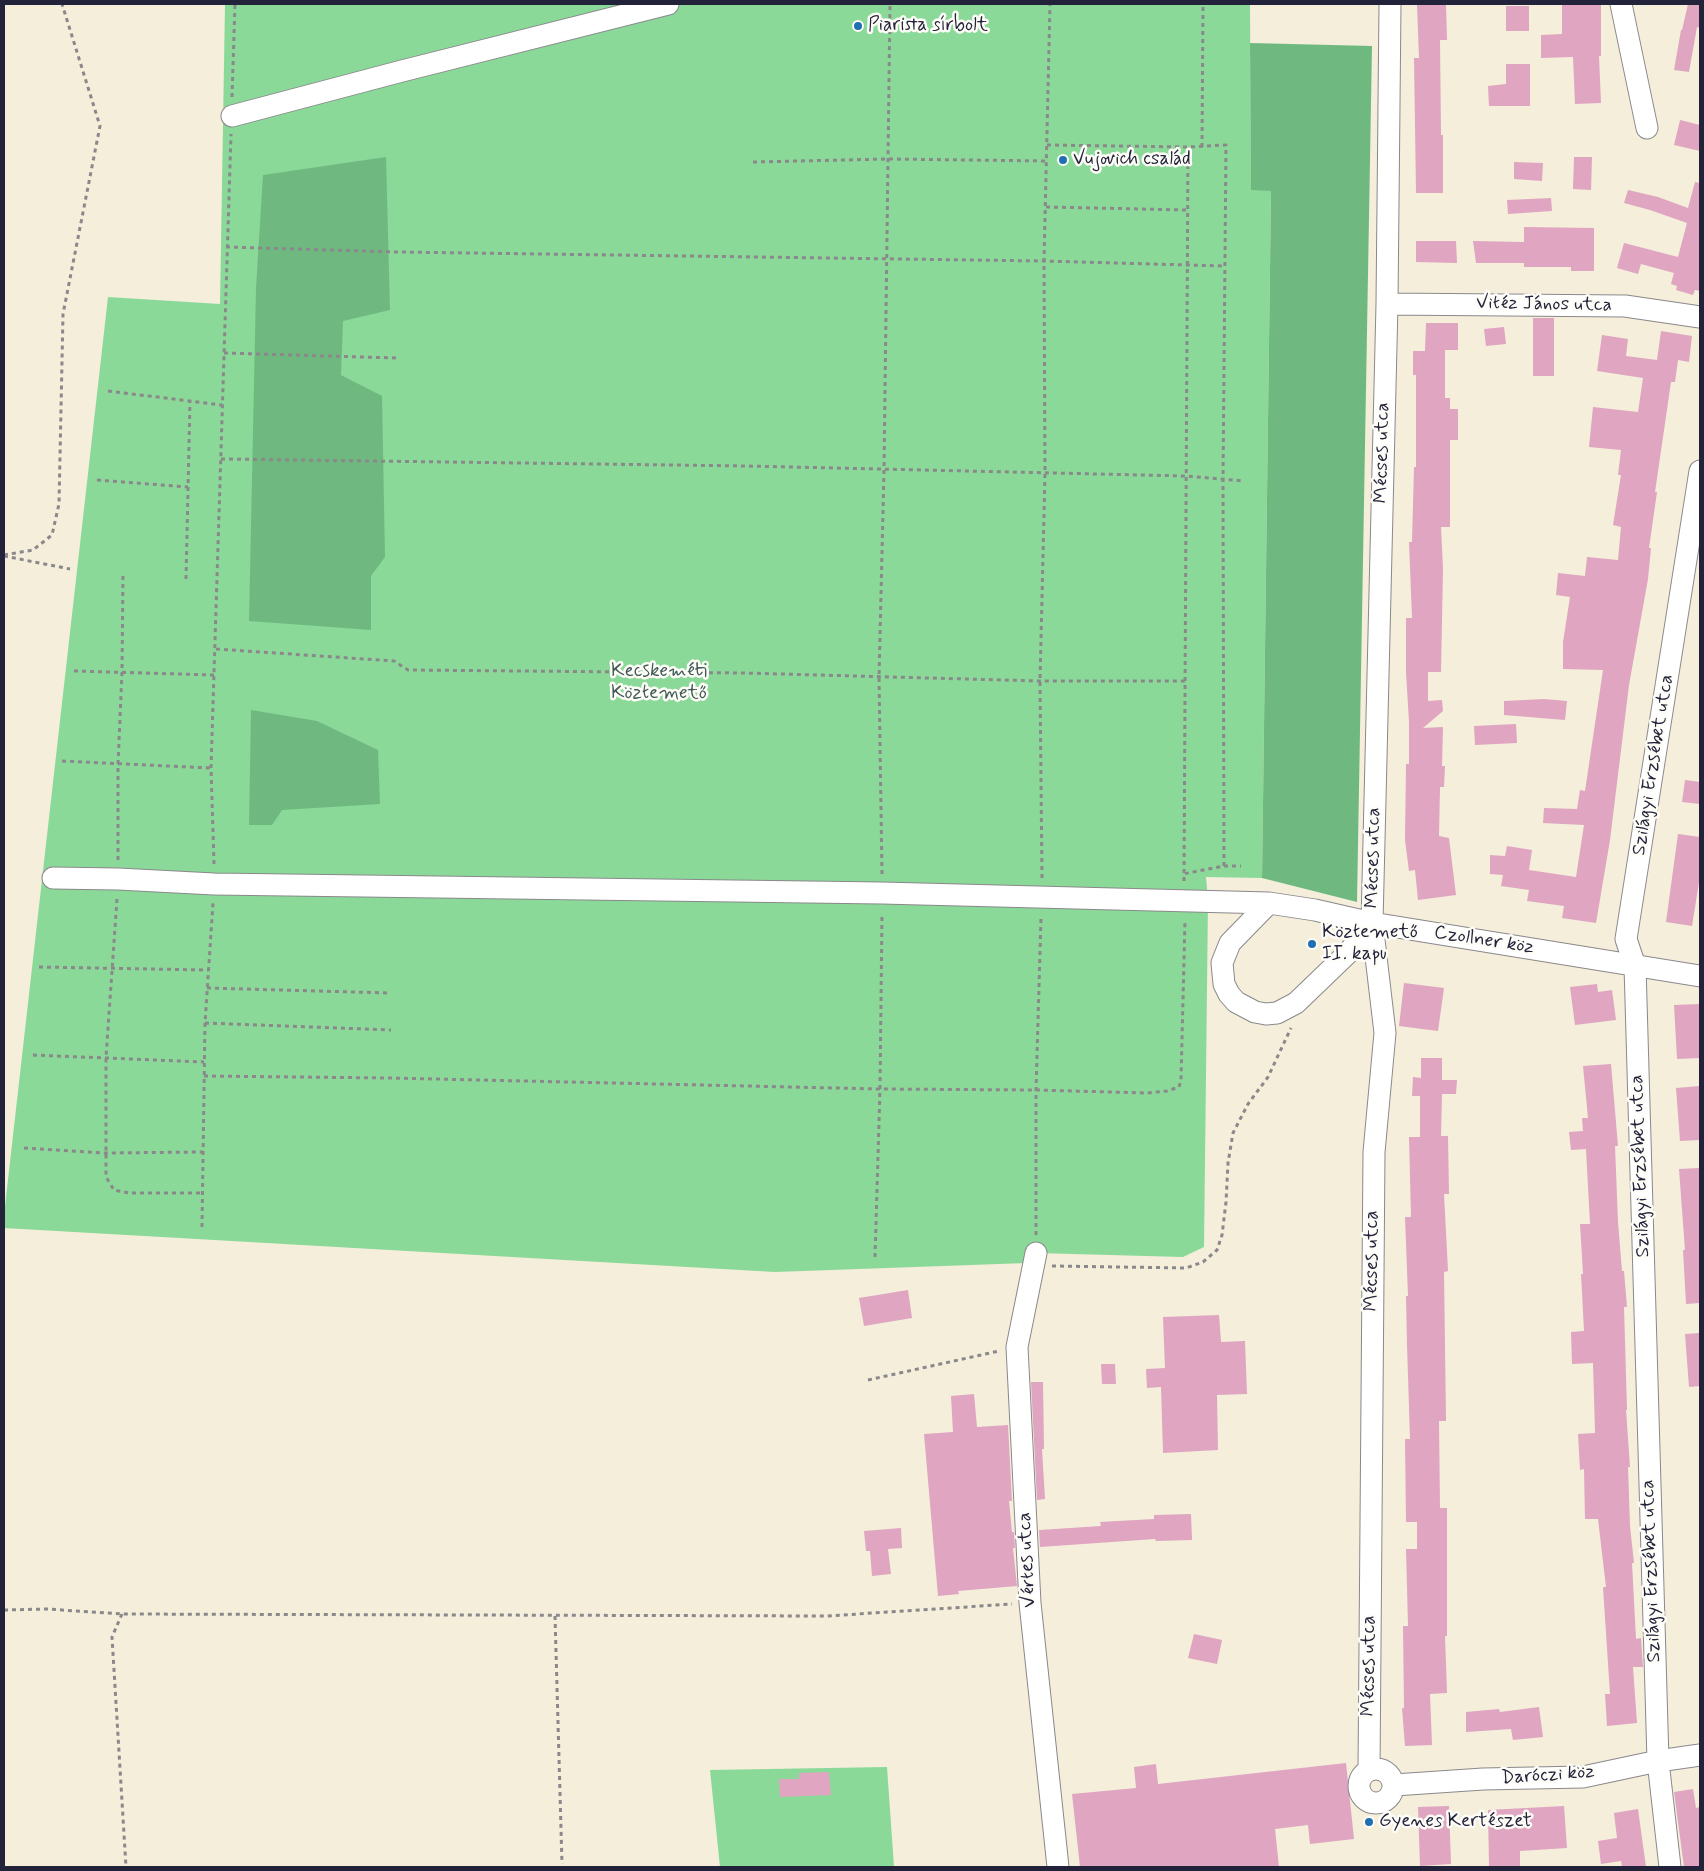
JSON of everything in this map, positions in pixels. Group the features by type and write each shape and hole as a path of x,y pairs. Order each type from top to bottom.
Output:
{"street":[{"path":"232,116 668,4"},
{"name":"Mécses utca","path":"1390,4 1387,304 1372,923 1385,1034 1374,1152 1369,1770 1359,1783 1361,1794 1370,1802 1376,1803 1386,1800 1393,1791 1394,1785"},
{"path":"1621,4 1647,128"},
{"name":"Vitéz János utca","path":"1387,304 1625,306 1700,317"},
{"name":"Szilágyi Erzsébet utca","path":"1670,1867 1658,1761 1635,966 1626,939 1700,471"},
{"name":"Czollner köz","path":"53,878 214,884 882,893 1269,903 1315,910 1372,923 1700,976"},
{"path":"1269,903 1230,943 1222,963 1224,984 1229,994 1236,1002 1255,1012 1276,1013 1296,1003 1348,953 1372,923"},
{"name":"Vértes utca","path":"1036,1253 1017,1347 1030,1603 1058,1867"},
{"name":"Daróczi köz","path":"1394,1785 1583,1776 1658,1761 1700,1755"},
{"path":"1369,1770 1376,1769 1388,1773 1394,1785"}],"path":[{"path":"4,555 33,550 52,535 59,504 63,314 100,126 62,4"},
{"path":"202,1227 205,1023 214,884 211,768 235,4"},
{"path":"875,1257 880,1089 882,893 879,678 884,469 890,4"},
{"path":"1050,4 1044,261 1045,473 1040,681 1042,898 1036,1090 1036,1253 1050,1266 1186,1268 1203,1262 1217,1250 1222,1235 1228,1163 1233,1133 1248,1104 1268,1077 1292,1026 1296,1003"},
{"path":"1202,147 1203,4"},
{"path":"1047,145 1188,147 1226,145 1223,480 1224,866"},
{"path":"204,1076 1147,1093 1167,1091 1179,1087 1181,1080 1186,901 1183,874 1188,147"},
{"path":"753,162 889,159 1047,161"},
{"path":"1046,208 1187,210"},
{"path":"226,247 398,252 1044,261 1224,266"},
{"path":"224,353 397,358"},
{"path":"108,391 222,404"},
{"path":"186,579 190,400"},
{"path":"221,459 884,469 1186,476 1244,481"},
{"path":"97,480 188,487"},
{"path":"4,555 70,569"},
{"path":"123,573 122,672 118,764 118,879 106,1058 106,1177 114,1190 129,1193 202,1194"},
{"path":"216,649 394,661 408,670 744,672 879,678 1185,681"},
{"path":"74,671 214,675"},
{"path":"62,761 211,768"},
{"path":"1183,874 1224,866 1242,866"},
{"path":"39,967 208,970"},
{"path":"207,988 390,993"},
{"path":"205,1023 390,1030"},
{"path":"33,1055 204,1062"},
{"path":"24,1148 105,1152 203,1152"},
{"path":"868,1380 1017,1347"},
{"path":"4,1610 48,1609 122,1614 827,1616 1030,1603"},
{"path":"122,1614 112,1637 126,1867"},
{"path":"555,1616 562,1864"}],"green space":[{"name":"Kecskeméti Köztemető","path":"225,4 1250,4 1251,190 1271,190 1262,878 1206,877 1208,901 1204,1247 1183,1257 1036,1253 1027,1263 775,1272 4,1228 108,297 220,304"},
{"path":"1250,43 1372,46 1357,902 1262,878 1271,191 1251,190"},
{"path":"386,157 390,310 343,321 341,375 382,396 385,557 371,576 371,630 249,621 256,288 263,175"},
{"path":"251,710 317,721 378,750 380,804 282,810 272,825 249,825"},
{"path":"887,1767 894,1867 720,1867 710,1770"}],"building":[{"path":"1417,4 1446,4 1447,40 1440,40 1443,193 1416,193 1414,58 1419,58"},
{"path":"1562,4 1601,4 1601,56 1599,56 1601,103 1575,104 1573,57 1541,58 1541,35 1562,34"},
{"path":"1688,4 1700,4 1700,28 1697,27 1689,72 1674,70"},
{"path":"1506,6 1529,6 1529,31 1506,31"},
{"path":"1506,64 1530,64 1530,106 1489,106 1488,86 1506,84"},
{"path":"1680,120 1700,125 1700,151 1674,145"},
{"path":"1574,157 1592,157 1591,190 1573,189"},
{"path":"1514,162 1543,163 1542,181 1514,179"},
{"path":"1695,182 1700,183 1700,291 1695,290 1693,295 1676,290 1677,286 1671,284 1674,273 1641,264 1638,274 1617,268 1624,243 1678,257 1687,223 1624,203 1628,190 1658,197 1688,208"},
{"path":"1551,198 1552,211 1508,214 1507,200"},
{"path":"1524,227 1594,228 1594,271 1571,271 1571,267 1524,267 1524,263 1476,263 1473,241 1524,242"},
{"path":"1416,241 1456,241 1457,263 1416,262"},
{"path":"1533,318 1554,318 1554,376 1533,376"},
{"path":"1426,323 1458,323 1458,350 1445,350 1445,398 1450,398 1450,409 1458,409 1458,440 1450,440 1450,527 1441,527 1443,569 1441,672 1428,672 1428,701 1442,700 1443,711 1423,728 1443,727 1442,766 1445,766 1444,787 1440,787 1439,836 1449,838 1456,895 1418,900 1415,870 1409,871 1405,840 1406,764 1409,764 1406,618 1412,618 1409,542 1412,542 1414,467 1416,467 1416,375 1413,375 1413,351 1425,351"},
{"path":"1504,327 1506,344 1486,346 1484,329"},
{"path":"1661,331 1692,336 1689,362 1678,360 1675,382 1671,382 1655,492 1657,492 1649,548 1651,548 1648,579 1629,685 1610,840 1596,923 1562,918 1564,906 1527,901 1529,890 1501,886 1503,875 1490,874 1490,855 1505,856 1507,846 1532,850 1529,870 1576,877 1584,825 1543,823 1544,808 1577,809 1580,790 1585,791 1603,670 1563,669 1563,642 1570,597 1556,595 1558,573 1585,576 1587,557 1618,560 1621,527 1613,525 1621,475 1618,475 1621,450 1589,447 1593,407 1638,412 1643,378 1597,371 1602,335 1628,339 1626,356 1657,360"},
{"path":"1544,699 1567,701 1565,720 1504,715 1504,701"},
{"path":"1516,724 1517,743 1475,745 1474,726"},
{"path":"1685,780 1700,782 1700,804 1682,802"},
{"path":"1678,834 1700,837 1700,876 1692,926 1666,922"},
{"path":"1404,983 1444,988 1438,1031 1399,1026"},
{"path":"1597,984 1598,992 1612,990 1616,1020 1575,1025 1570,987"},
{"path":"1700,1004 1700,1058 1677,1059 1674,1005"},
{"path":"1421,1058 1442,1058 1442,1080 1457,1080 1456,1094 1442,1094 1441,1136 1448,1136 1449,1194 1444,1194 1448,1271 1444,1272 1446,1421 1439,1421 1440,1508 1447,1508 1447,1636 1445,1636 1447,1693 1430,1694 1432,1745 1405,1746 1402,1708 1404,1708 1403,1626 1408,1626 1406,1549 1417,1549 1417,1522 1406,1522 1405,1439 1410,1439 1405,1217 1411,1217 1409,1137 1420,1137 1420,1096 1412,1096 1413,1077 1421,1078"},
{"path":"1611,1064 1618,1146 1615,1146 1618,1222 1627,1307 1624,1307 1626,1410 1630,1467 1628,1467 1630,1526 1634,1563 1632,1563 1636,1639 1641,1638 1643,1667 1633,1667 1637,1723 1607,1726 1605,1694 1610,1694 1603,1587 1606,1587 1598,1519 1585,1519 1584,1469 1580,1470 1578,1434 1595,1433 1593,1363 1572,1364 1571,1332 1584,1331 1580,1224 1590,1224 1586,1149 1571,1150 1569,1132 1583,1131 1582,1118 1588,1118 1583,1066"},
{"path":"1700,1086 1700,1140 1680,1141 1676,1088"},
{"path":"1700,1168 1700,1303 1686,1304 1683,1250 1685,1250 1679,1169"},
{"path":"908,1290 912,1318 864,1326 859,1298"},
{"path":"1219,1315 1221,1342 1245,1341 1247,1394 1217,1395 1218,1450 1163,1453 1161,1387 1147,1388 1146,1369 1165,1368 1163,1317"},
{"path":"1700,1333 1700,1386 1689,1387 1685,1334"},
{"path":"1101,1364 1115,1364 1116,1384 1102,1384"},
{"path":"1031,1382 1043,1382 1044,1449 1042,1449 1045,1499 1037,1500"},
{"path":"974,1394 977,1427 1008,1425 1012,1501 1009,1501 1012,1532 1014,1532 1015,1548 1013,1548 1017,1586 958,1591 959,1594 938,1596 924,1434 953,1432 951,1396"},
{"path":"1191,1514 1192,1540 1156,1541 1155,1539 1040,1547 1039,1530 1101,1526 1100,1522 1154,1519 1154,1515"},
{"path":"901,1528 902,1548 888,1549 891,1574 872,1576 870,1551 866,1551 864,1531"},
{"path":"1194,1634 1222,1640 1217,1664 1188,1658"},
{"path":"1539,1707 1543,1737 1513,1740 1511,1729 1466,1732 1466,1712 1499,1709 1500,1712"},
{"path":"1346,1763 1354,1839 1310,1844 1308,1825 1275,1829 1279,1867 1080,1867 1072,1794 1136,1788 1134,1767 1156,1764 1158,1784"},
{"path":"829,1772 831,1795 780,1797 779,1779 799,1779 799,1773"},
{"path":"1693,1789 1696,1808 1700,1807 1700,1867 1684,1867 1674,1792"},
{"path":"1449,1806 1451,1864 1420,1866 1418,1807"},
{"path":"1564,1806 1567,1848 1520,1851 1520,1867 1489,1867 1488,1810"},
{"path":"1638,1809 1646,1867 1622,1867 1621,1861 1601,1864 1598,1841 1617,1838 1614,1813"}],"place":[{"name":"Piarista sírbolt","path":"858,26"},
{"name":"Vujovich család","path":"1063,160"},
{"name":"Köztemető II. kapu","path":"1312,944"},
{"name":"Gyenes Kertészet","path":"1369,1822"}]}
